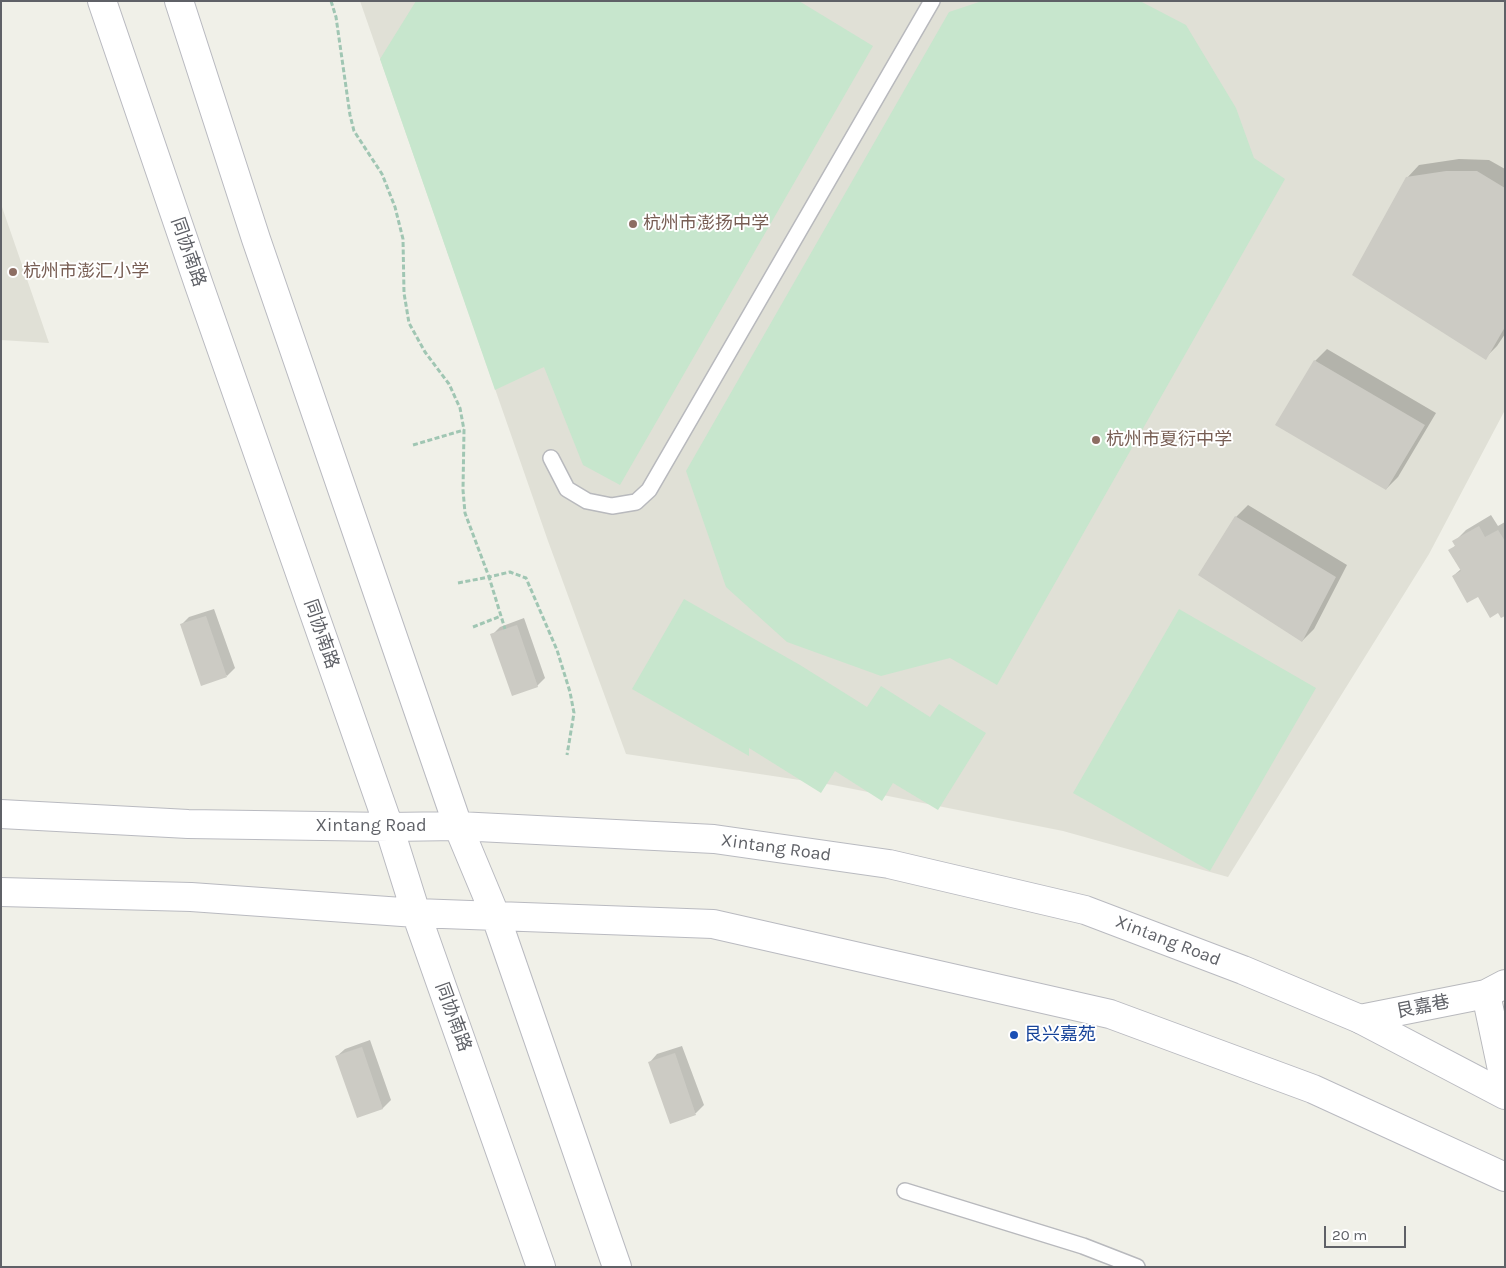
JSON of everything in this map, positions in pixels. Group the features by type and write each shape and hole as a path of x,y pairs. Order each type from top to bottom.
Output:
{"main road":[{"name":"同协南路","path":"102,1 199,286 389,827 416,913 541,1267"},
{"path":"179,1 256,239 458,826 496,917 617,1267"},
{"name":"Xintang Road","path":"1,814 188,824 389,827 458,826 714,839 889,864 1085,910 1243,970 1360,1019 1505,1096"},
{"path":"1,892 191,897 416,913 713,924 1110,1014 1313,1089 1505,1177"},
{"name":"艮嘉巷","path":"1360,1019 1495,989 1505,1084"}],"lane":[{"path":"551,458 567,489 586,501 612,506 636,502 649,490 932,1"},
{"path":"905,1191 1083,1246 1137,1267"}],"path":[{"path":"331,1 336,17 350,115 354,130 382,174 395,207 402,239 404,293 409,323 425,352 449,384 460,408 464,430 463,490 465,513 489,576 505,629"},
{"path":"413,446 464,430"},
{"path":"458,583 510,572 526,578 557,650 570,692 574,713 567,755"},
{"path":"473,627 501,616"}],"shaded area":[{"name":"杭州市夏衍中学","path":"360,1 1505,1 1505,410 1429,554 1228,877 1063,831 833,785 626,754 548,541"},
{"name":"杭州市澎汇小学","path":"1,204 49,343 1,340"}],"green space":[{"name":"杭州市澎扬中学","path":"416,1 799,1 873,46 620,485 583,465 544,367 495,390 380,59"},
{"path":"982,1 1140,1 1186,25 1236,108 1254,158 1285,179 997,685 950,658 881,676 787,642 726,587 686,471 949,12"},
{"path":"684,599 800,665 867,707 881,686 930,717 939,704 986,733 938,810 893,783 882,801 835,771 821,793 749,748 749,756 632,689"},
{"path":"1179,609 1316,688 1210,871 1073,793"}],"building":[{"path":"1446,171 1477,171 1505,188 1505,327 1486,360 1352,275 1406,177"},
{"path":"1314,360 1425,425 1386,490 1275,425"},
{"path":"1235,516 1336,577 1302,642 1198,575"},
{"path":"1479,526 1485,537 1498,530 1505,541 1505,616 1501,618 1498,613 1490,618 1478,597 1467,603 1452,576 1461,571 1448,550 1455,546 1452,541"},
{"path":"206,616 227,677 201,686 180,624"},
{"path":"517,625 538,687 512,696 490,634"},
{"path":"362,1047 383,1109 357,1118 335,1056"},
{"path":"675,1053 696,1115 670,1124 648,1062"}],"place":[{"name":"杭州市澎扬中学","path":"633,224"},
{"name":"杭州市澎汇小学","path":"13,272"},
{"name":"杭州市夏衍中学","path":"1096,440"},
{"name":"艮兴嘉苑","path":"1014,1035"}]}
